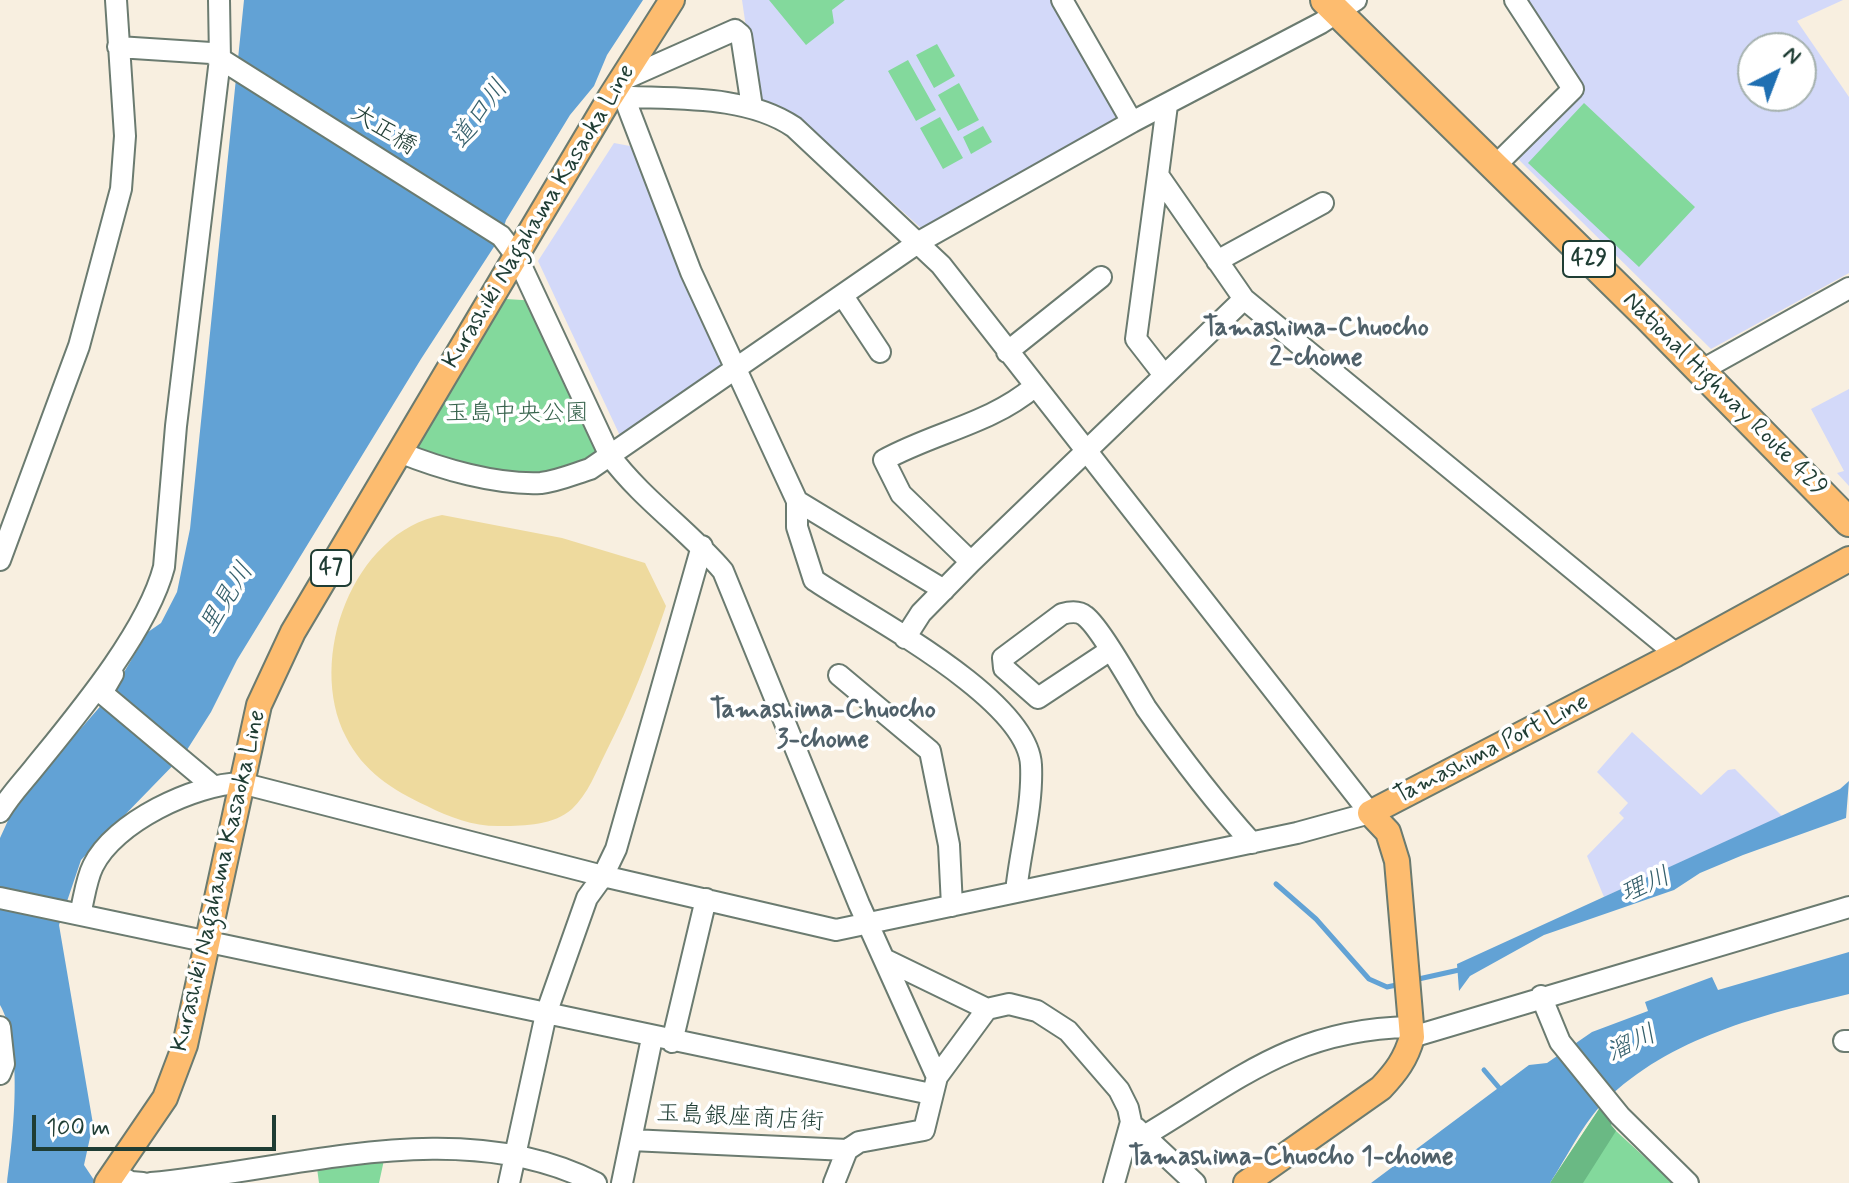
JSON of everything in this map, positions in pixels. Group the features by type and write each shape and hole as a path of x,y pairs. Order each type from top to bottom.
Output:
{"highway":[{"name":"National Highway Route 429","path":"1339,4 1495,166 1702,370 1849,522"}],"main road":[{"name":"Kurashiki Nagahama Kasaoka Line","path":"111,1178 165,1098 185,1045 259,705 293,632 672,0"},
{"name":"Tamashima Port Line","path":"1246,1183 1381,1088 1399,1069 1411,1032 1397,861 1388,832 1370,813 1676,654 1849,559"}],"street":[{"path":"0,560 79,346 115,213 125,136 116,0"},
{"path":"0,812 149,609 164,567 176,426 228,64 219,0"},
{"path":"1062,0 1132,122"},
{"path":"1495,166 1573,89 1515,0"},
{"path":"399,452 503,481 523,483 566,477 610,456 919,242 1167,105 1339,4"},
{"path":"618,92 735,30 741,35 752,107"},
{"path":"118,47 211,53 228,64"},
{"name":"大正橋","path":"228,64 501,236 517,257"},
{"path":"75,913 94,865 111,844 167,804 213,786 241,783 603,876 836,930 1252,843 1370,813 919,242 794,127 776,115 752,107 618,92"},
{"path":"618,92 691,272 797,501 800,541 814,580 942,661 979,690 1012,722 1023,741 1031,763 1016,892"},
{"path":"1164,375 1136,339 1167,105"},
{"path":"1158,175 1244,299 1676,654"},
{"path":"1217,261 1323,203"},
{"path":"517,257 610,456 630,482 702,546 723,571 934,1086"},
{"path":"1007,352 1101,277"},
{"path":"1702,370 1849,288"},
{"path":"843,296 880,352"},
{"path":"905,638 921,613 971,562 1244,299"},
{"path":"971,562 901,494 884,460 921,439 1001,412 1034,387"},
{"path":"797,501 944,590"},
{"path":"509,1183 546,1014 587,898 603,876 631,802 702,546"},
{"path":"1109,651 1038,698 1004,668 1003,658 1062,614 1071,611 1085,616 1109,651 1191,771 1252,843"},
{"path":"67,724 102,693 117,667 115,659"},
{"path":"839,675 930,751 949,845 952,906"},
{"path":"102,693 213,786"},
{"path":"0,898 662,1040 934,1086"},
{"path":"622,1183 631,1140 706,899"},
{"path":"1114,1183 1137,1129 1286,1050 1375,1028 1411,1032 1849,907"},
{"path":"884,959 987,1009 1009,1004 1051,1016 1119,1090 1137,1129 1195,1183"},
{"path":"1541,996 1560,1042 1620,1116 1688,1183"},
{"path":"934,1086 987,1009"},
{"path":"0,1027 4,1064 0,1074"},
{"name":"玉島銀座商店街","path":"834,1183 847,1150 859,1142 924,1130 934,1086"},
{"name":"玉島銀座商店街","path":"631,1140 847,1150"},
{"path":"151,1183 387,1150 514,1156 596,1183"},
{"path":"111,1178 143,1183"}],"shaded area":[{"path":"742,0 1056,0 1122,119 923,230 805,123 756,96"},
{"path":"1523,0 1843,0 1797,21 1805,32 1737,32 1737,112 1817,112 1817,50 1849,97 1849,273 1711,349 1517,158 1583,91"},
{"path":"614,143 630,146 728,369 622,440 538,261"},
{"path":"1849,389 1849,486 1837,473 1844,471 1811,409"},
{"path":"1632,732 1701,795 1728,770 1735,769 1782,816 1604,897 1587,856 1624,818 1619,813 1628,803 1597,772"}],"green space":[{"path":"769,0 845,0 832,10 834,23 806,45"},
{"path":"937,44 955,76 934,88 916,55"},
{"path":"908,60 936,110 916,121 888,71"},
{"path":"959,83 979,120 958,131 938,95"},
{"path":"1584,103 1695,207 1639,267 1528,163"},
{"path":"940,117 963,158 943,169 920,128"},
{"path":"983,126 992,142 971,154 963,137"},
{"name":"玉島中央公園","path":"506,299 538,301 610,456 545,482 412,457"},
{"path":"1603,1103 1614,1116 1611,1125 1616,1131 1673,1183 1550,1183"},
{"path":"1603,1103 1614,1116 1611,1125 1616,1131 1583,1183 1550,1183"},
{"path":"384,1160 379,1183 319,1183 317,1168"}],"sand":[{"path":"442,515 562,538 645,563 666,606 646,663 591,782 572,809 557,818 530,825 502,826 454,818 390,786 361,760 346,737 335,706 332,672 335,637 346,603 362,572 384,546 411,526"}],"water":[{"path":"244,0 643,0 607,55 594,86 570,115 506,220 501,236 421,359 237,660 211,712 185,753 81,860 59,925 93,1124 84,1165 96,1183 7,1183 15,1092 12,1044 0,1005 0,838 16,803 111,694 148,632 161,623 177,592 190,529"},
{"name":"理川","path":"1849,781 1846,818 1700,873 1674,890 1544,935 1470,976 1459,991 1457,964 1840,789"},
{"name":"溜川","path":"1849,952 1849,994 1719,1031 1658,1060 1631,1079 1597,1110 1550,1183 1371,1183 1529,1065 1547,1063 1592,1032 1648,1011 1645,1002 1712,977 1718,990"}],"waterway":[{"path":"1276,884 1316,919 1369,979 1387,987 1401,984"},
{"path":"1414,980 1459,970"},
{"path":"1484,1070 1501,1090"}],"district":[{"name":"Tamashima-Chuocho 2-chome","path":"1316,345"},
{"name":"Tamashima-Chuocho 3-chome","path":"823,727"},
{"name":"Tamashima-Chuocho 1-chome","path":"1291,1159"}],"water label":[{"name":"道口川","path":"481,115"},
{"name":"里見川","path":"228,599"}]}
